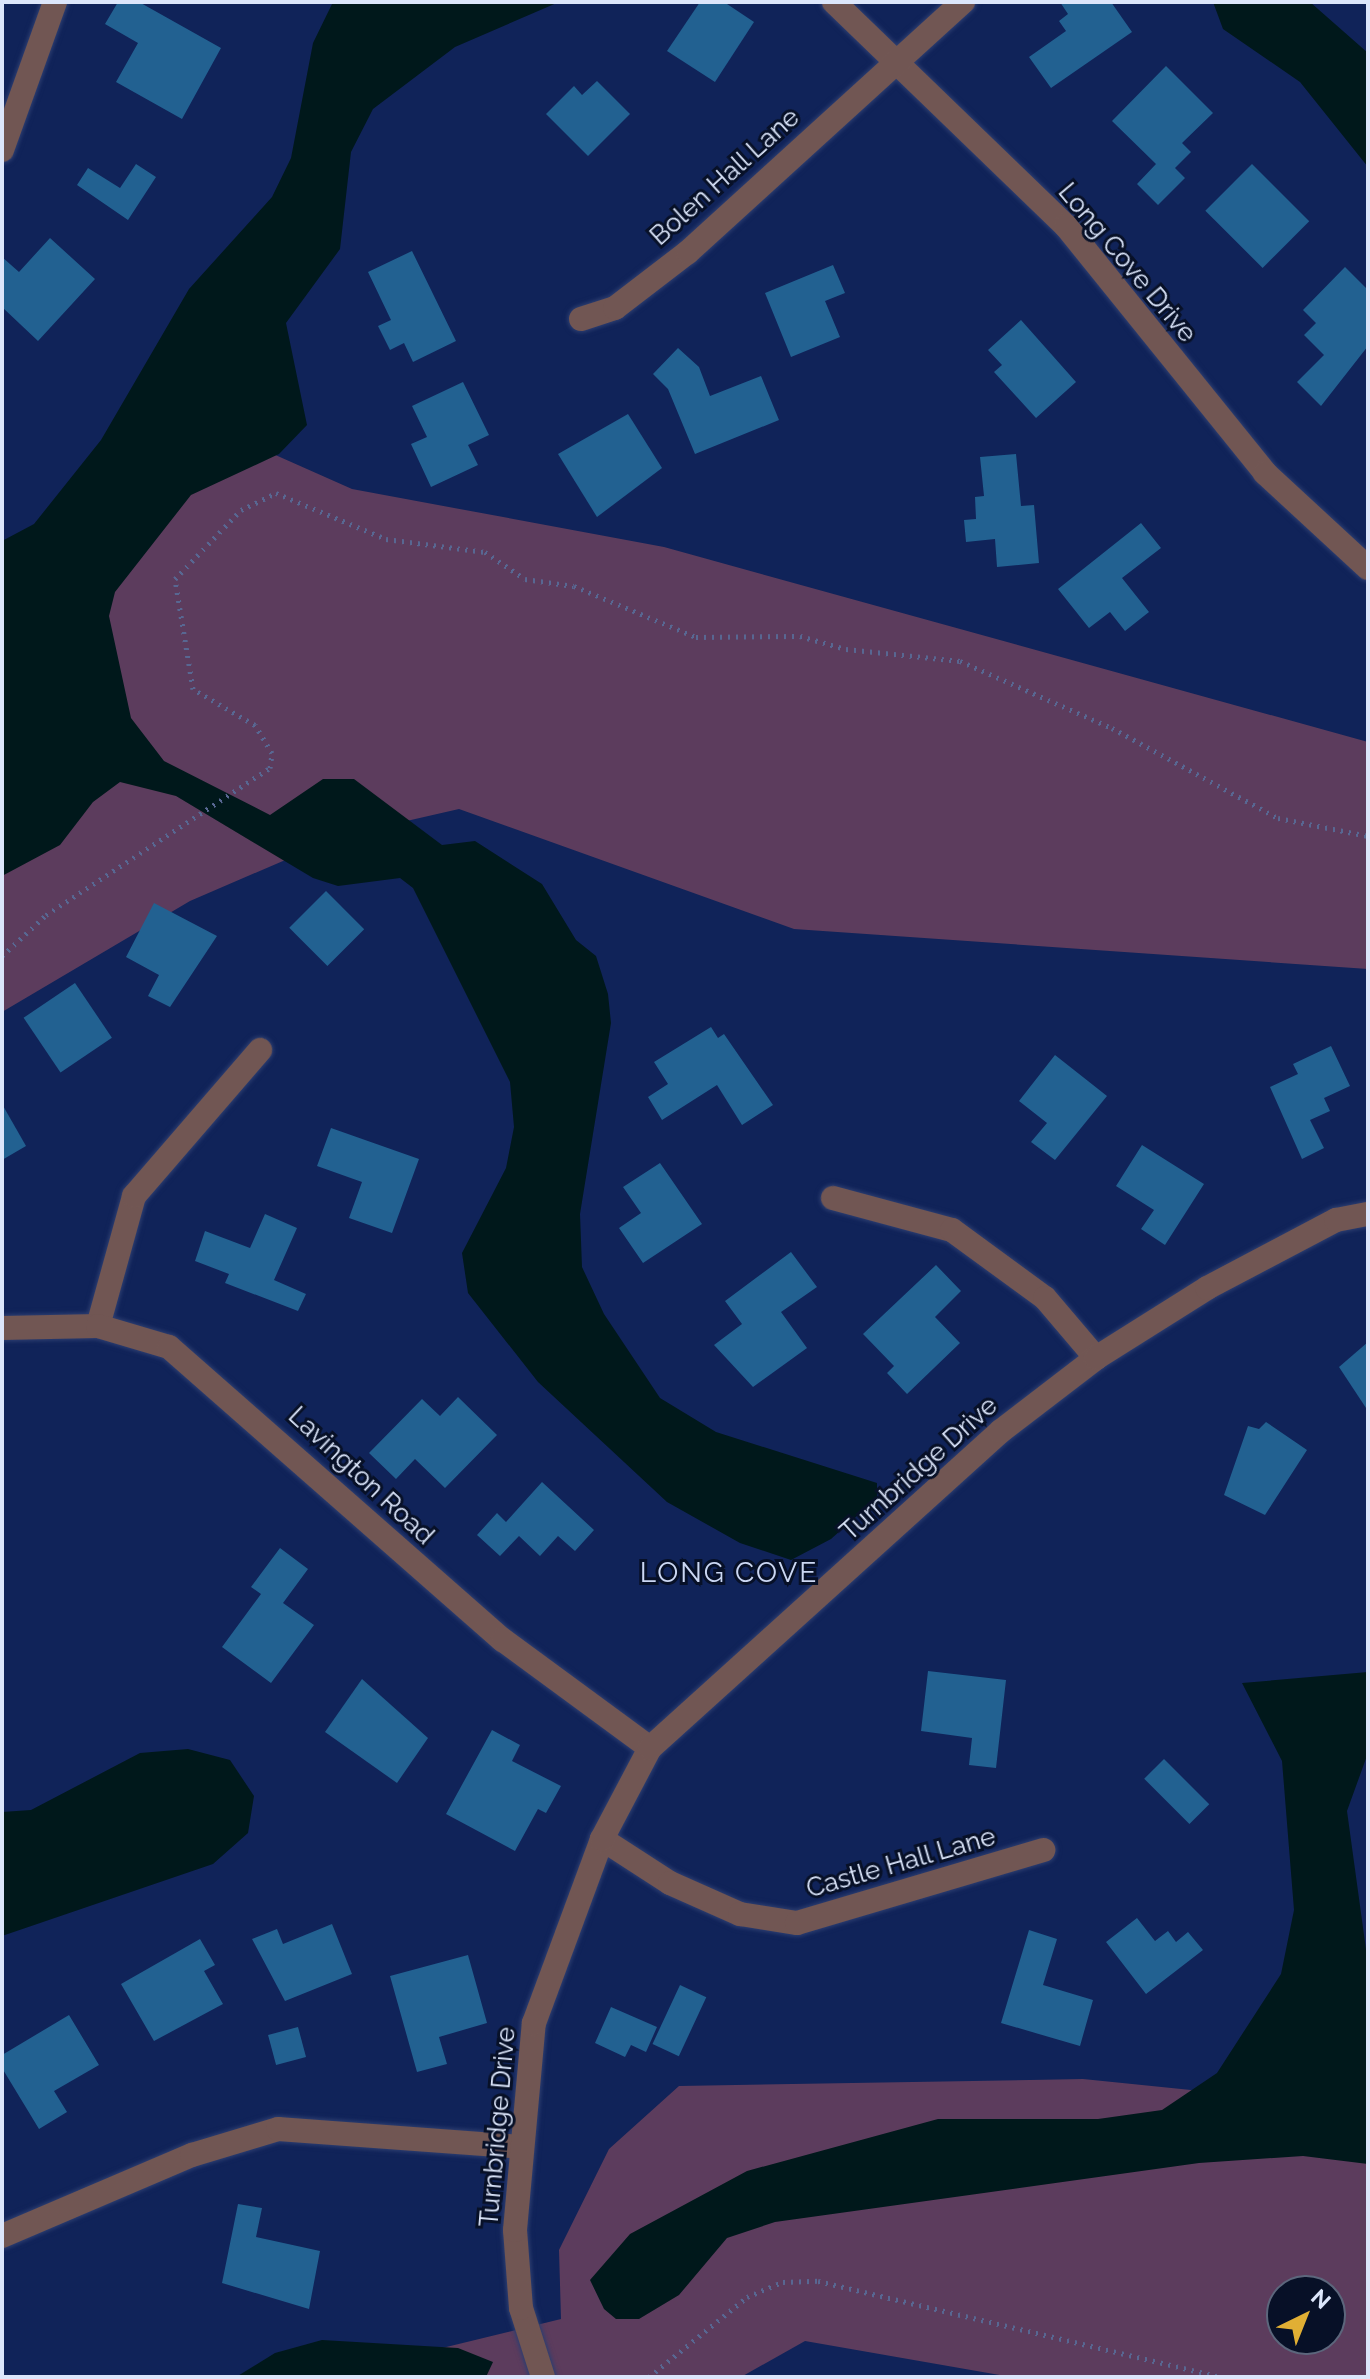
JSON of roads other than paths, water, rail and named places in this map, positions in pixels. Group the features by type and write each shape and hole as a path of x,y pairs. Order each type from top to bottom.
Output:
{"street":[{"path":"2,150 55,2"},
{"name":"Long Cove Drive","path":"834,2 1066,226 1265,473 1368,568"},
{"name":"Bolen Hall Lane","path":"581,319 615,308 688,252 963,2"},
{"path":"98,1326 134,1196 260,1050"},
{"path":"833,1198 952,1230 1045,1298 1096,1358"},
{"name":"Turnbridge Drive","path":"543,2377 521,2308 521,2147 534,2023 602,1839 650,1748 1001,1431 1096,1358 1207,1288 1336,1220 1368,1214"},
{"name":"Lavington Road","path":"2,1328 98,1326 169,1347 224,1388 503,1640 650,1748"},
{"name":"Castle Hall Lane","path":"602,1839 670,1883 726,1908 797,1923 1043,1850"},
{"path":"2,2236 192,2155 278,2129 521,2147"}],"district":[{"name":"LONG COVE","path":"729,1573"}]}
